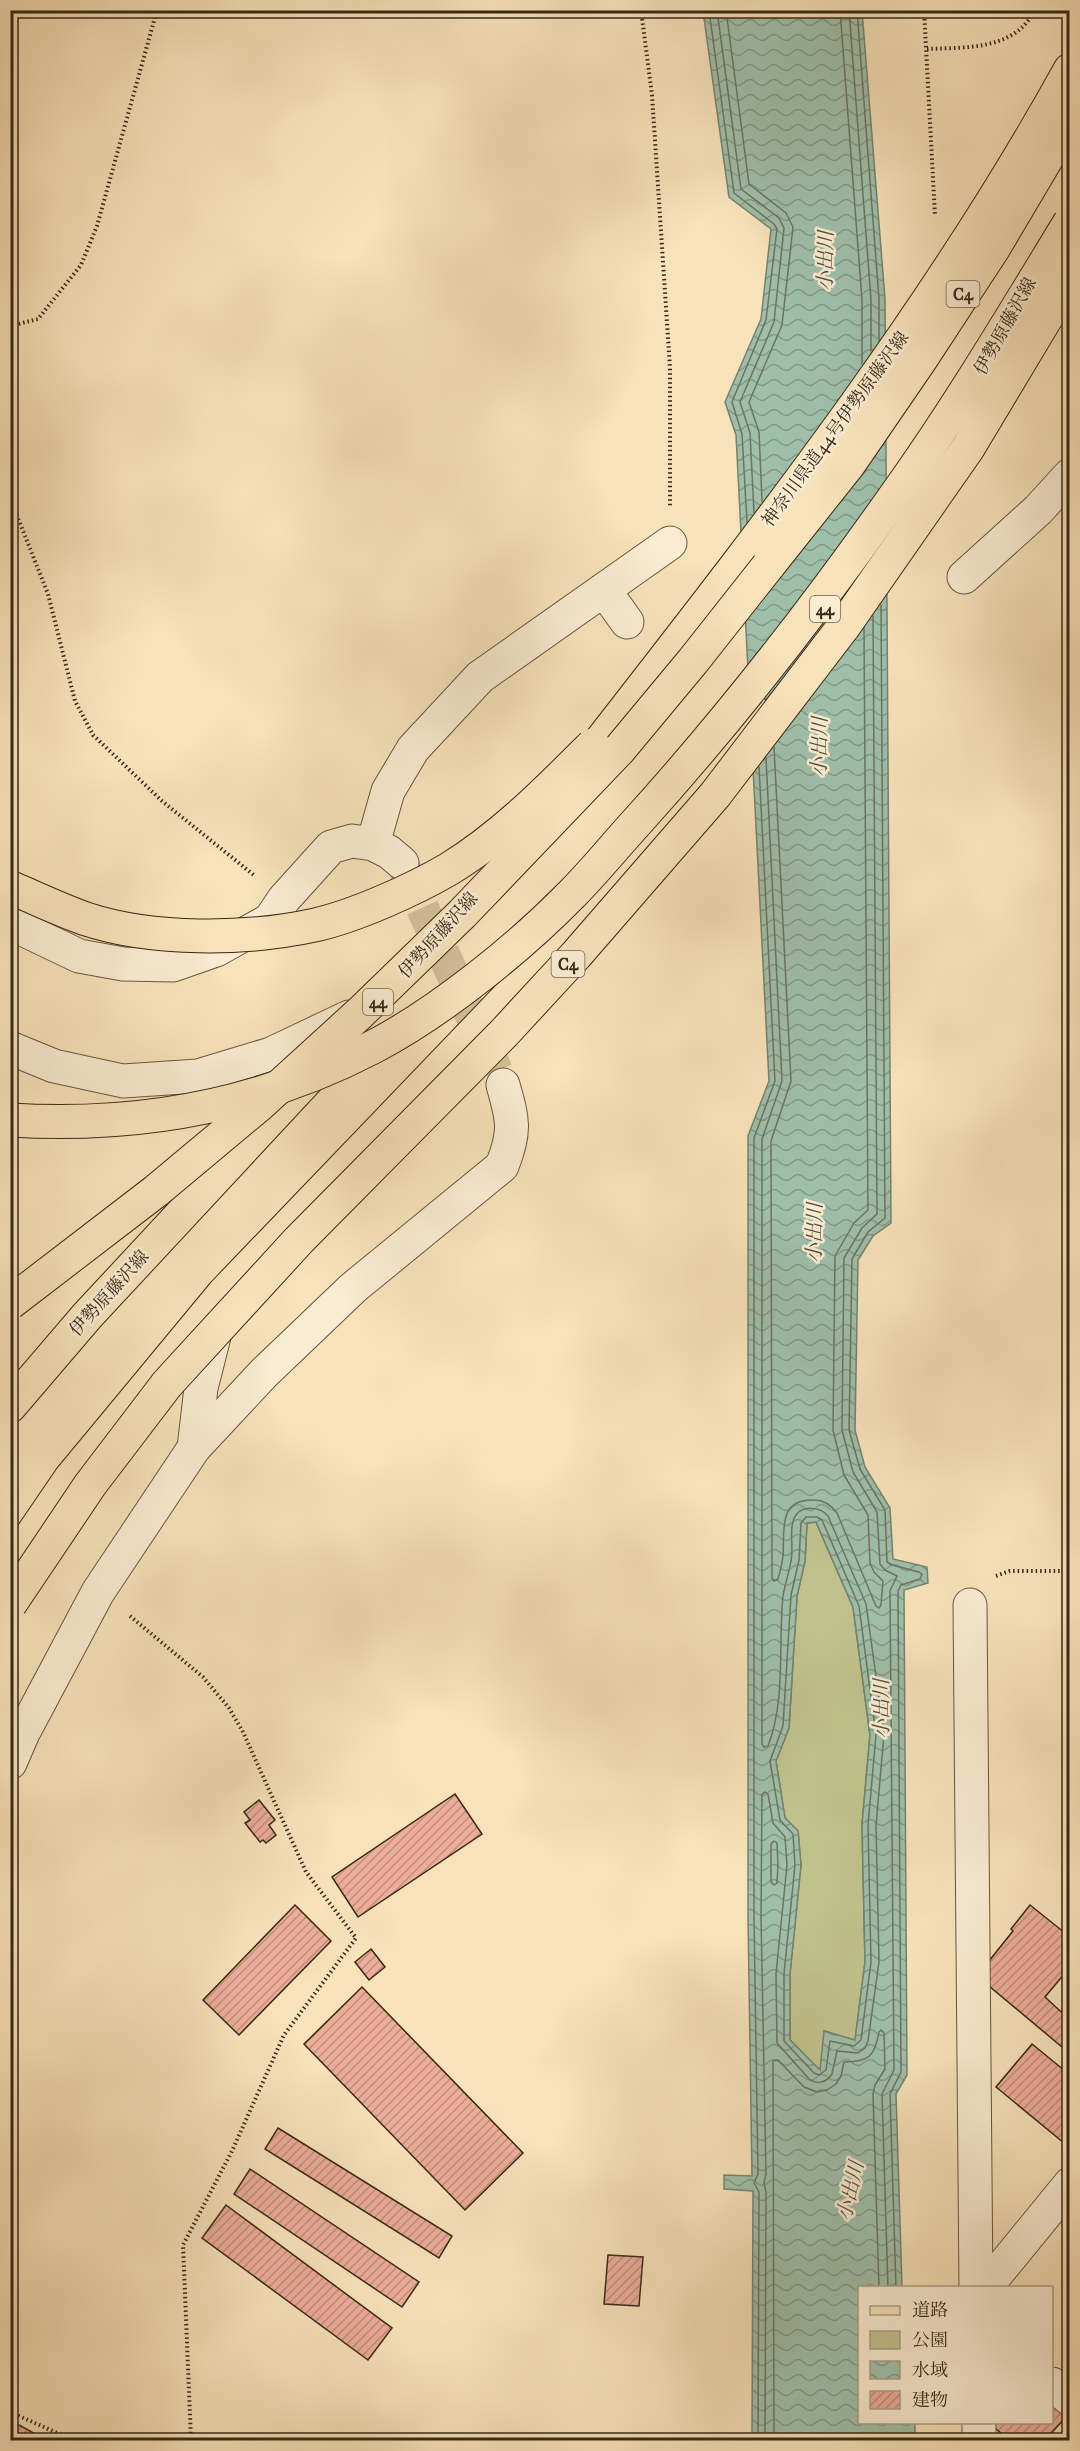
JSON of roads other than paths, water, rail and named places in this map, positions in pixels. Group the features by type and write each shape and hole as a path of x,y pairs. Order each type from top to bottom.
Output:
{"main road":[{"name":"神奈川県道44号伊勢原藤沢線","path":"725,581 837,430 942,277 1010,171 1070,70"},
{"name":"C4","path":"10,1304 156,1191 259,1106 360,1013 462,914 619,750 693,661 849,464 993,249 1070,119"},
{"name":"伊勢原藤沢線","path":"224,1293 556,947 705,772 781,672 940,443 1070,209"},
{"path":"10,1120 119,1120 203,1109 261,1093 374,1046 463,987 521,941 572,895 664,792 766,671 901,489 983,366 1070,222"},
{"name":"C4","path":"10,1604 90,1485 167,1384 299,1240 504,1034 715,795 844,626 968,448 1070,278"},
{"name":"C4","path":"10,887 87,920 141,931 196,935 257,933 317,925 384,901 449,868 507,828 561,777 768,566"},
{"name":"伊勢原藤沢線","path":"10,1406 87,1316 517,848 725,581"},
{"name":"44","path":"10,1567 70,1479 224,1293"}],"street":[{"path":"964,577 1038,510 1070,475"},
{"path":"373,844 387,791 413,749 480,677 670,543"},
{"path":"604,590 627,622"},
{"path":"10,923 80,956 123,964 173,965 216,950 270,920 284,898 331,847 352,841 373,844 389,852 402,863"},
{"path":"10,1048 54,1066 123,1081 198,1076 272,1054 377,1003"},
{"path":"10,1763 23,1733 98,1593 194,1448 264,1373 353,1288 502,1166 511,1143 512,1116 503,1085"},
{"path":"194,1448 201,1388 224,1293"},
{"path":"970,1605 976,2286"},
{"path":"987,2286 1070,2184"},
{"path":"1053,2385 1070,2399"},
{"path":"979,2424 979,2440"}],"water":[{"name":"小出川","path":"703,11 862,11 885,299 891,1223 873,1236 858,1260 855,1430 865,1467 890,1508 893,1559 927,1567 928,1583 904,1590 907,2075 896,2094 902,2286 858,2286 858,2424 915,2424 915,2440 752,2440 753,2191 724,2189 724,2175 752,2176 748,1917 748,1136 769,1081 736,435 725,402 761,319 771,229 729,197","holes":["816,1522 853,1607 870,1735 862,1825 865,1962 855,2040 824,2031 820,2070 790,2040 790,1974 801,1865 798,1831 785,1818 776,1761 789,1728 797,1596 805,1561 807,1523"]}],"tunnel":[{"path":"402,863 503,1085"}]}
